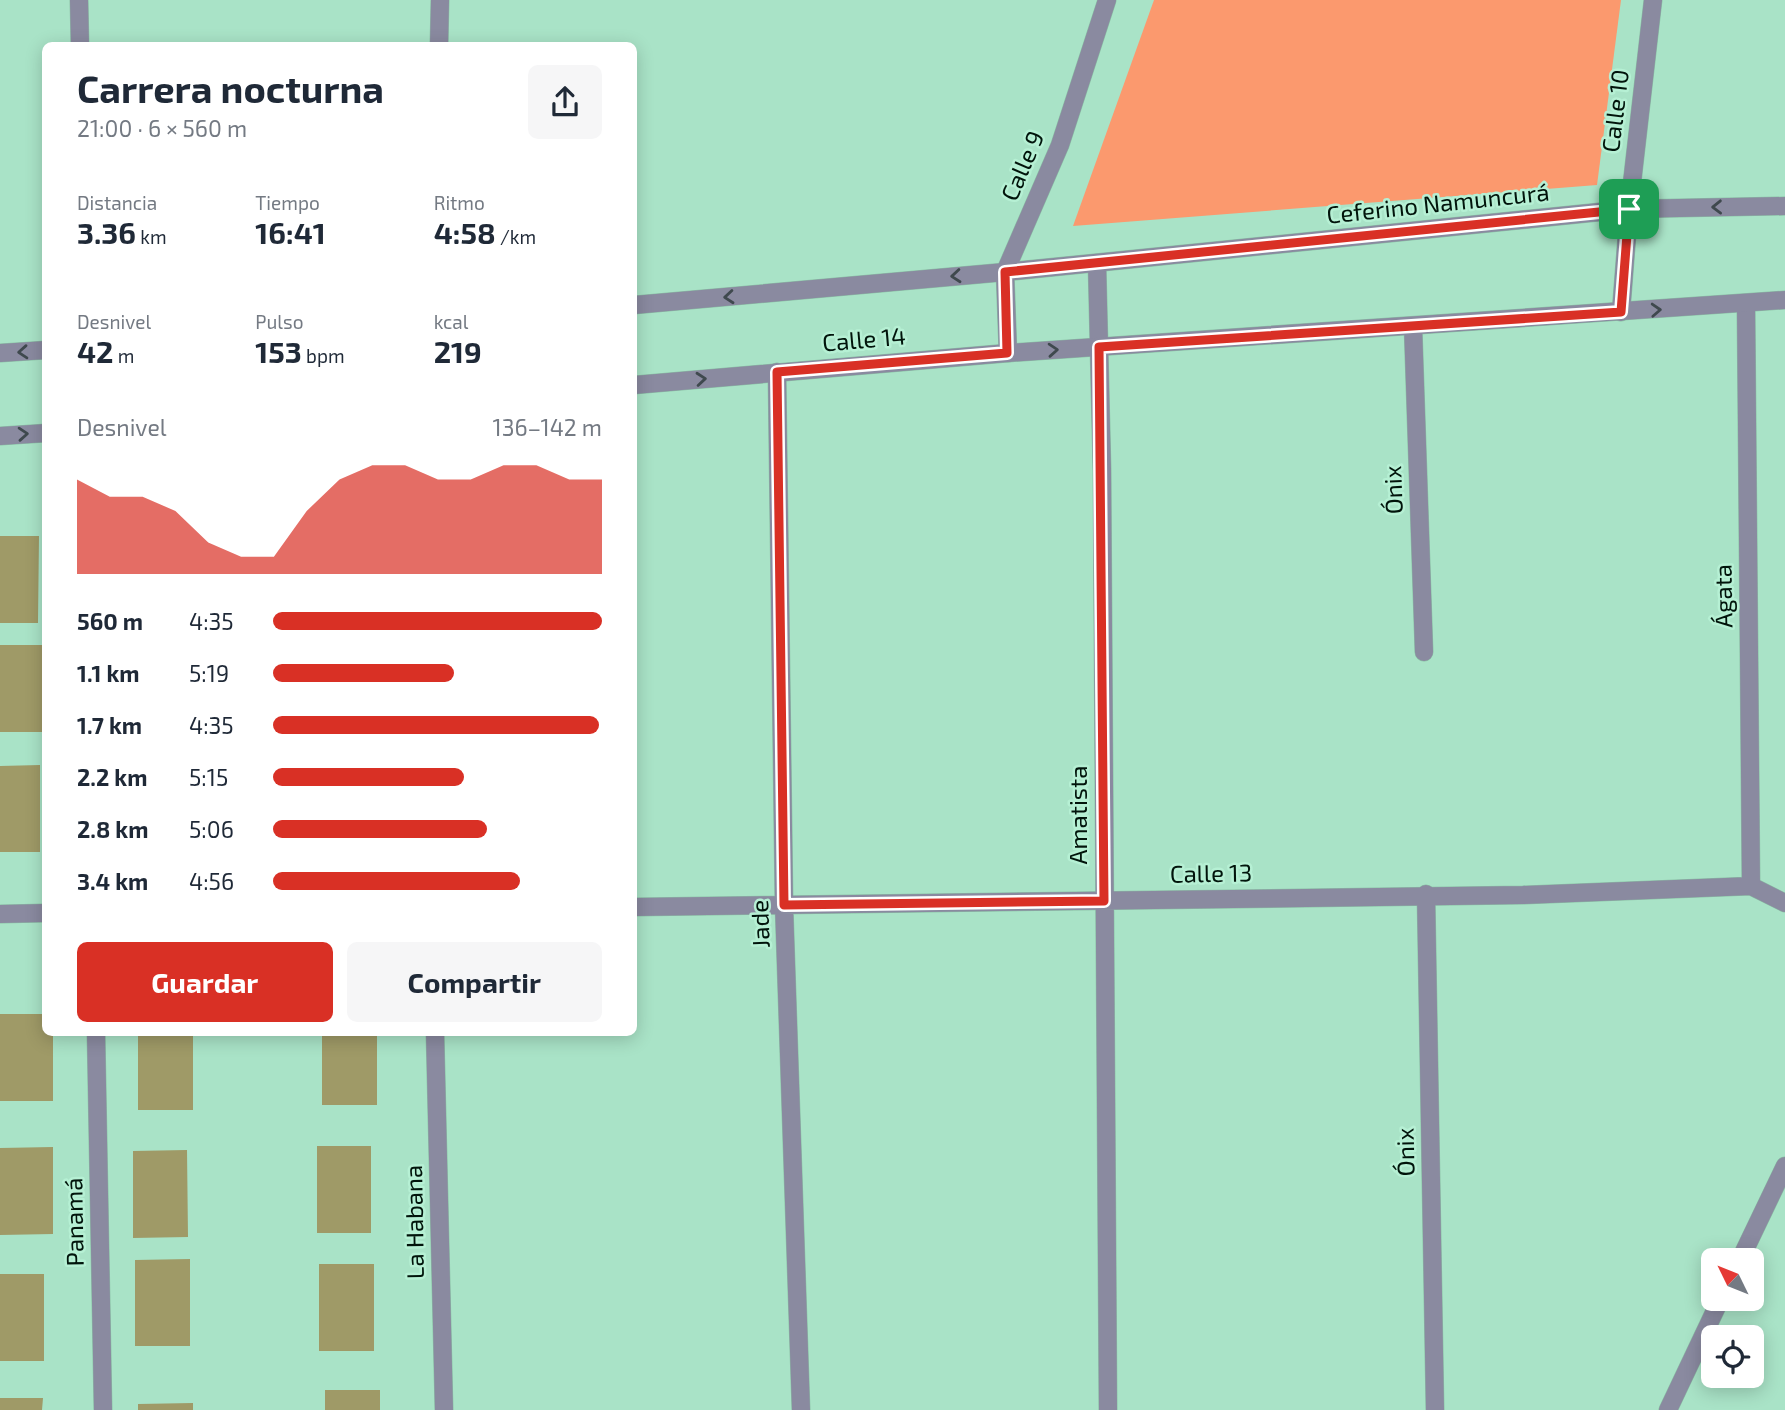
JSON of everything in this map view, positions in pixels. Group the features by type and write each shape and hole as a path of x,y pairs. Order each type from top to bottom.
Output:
{"street":[{"path":"79,0 80,42"},
{"path":"439,42 440,0"},
{"name":"Calle 9","path":"1007,353 1005,272 1060,145 1107,0"},
{"name":"Calle 10","path":"1621,312 1629,209 1653,0"},
{"name":"Ceferino Namuncurá","path":"1097,263 1629,209 1785,206"},
{"path":"637,305 1097,263"},
{"name":"Amatista","path":"1097,263 1108,1410"},
{"path":"1099,347 1746,304 1784,297"},
{"name":"Ágata","path":"1746,304 1751,887"},
{"name":"Ónix","path":"1413,326 1424,652"},
{"name":"Calle 14","path":"637,385 1099,347"},
{"path":"0,353 42,351"},
{"name":"Jade","path":"777,372 780,436 784,905 801,1410"},
{"path":"0,436 42,433"},
{"name":"Calle 13","path":"637,907 1426,894 1522,895 1751,887 1785,903"},
{"name":"Ónix","path":"1426,894 1435,1410"},
{"path":"0,914 42,913"},
{"name":"Panamá","path":"96,1036 103,1410"},
{"name":"La Habana","path":"435,1036 444,1410"},
{"path":"1746,1248 1785,1166"},
{"path":"1668,1410 1715,1311"}],"shaded area":[{"path":"1154,0 1621,0 1597,185 1073,226"}],"building":[{"path":"0,536 39,536 38,623 0,623"},
{"path":"0,645 42,645 42,732 0,732"},
{"path":"40,765 40,852 0,852 0,766"},
{"path":"0,1014 42,1014 42,1036 53,1036 53,1101 0,1101"},
{"path":"138,1036 193,1036 193,1110 138,1110"},
{"path":"322,1036 377,1036 377,1105 322,1105"},
{"path":"317,1146 371,1146 371,1233 317,1233"},
{"path":"53,1147 53,1234 0,1235 0,1148"},
{"path":"187,1150 188,1237 133,1238 133,1151"},
{"path":"190,1259 190,1346 135,1346 135,1260"},
{"path":"319,1264 374,1264 374,1351 319,1351"},
{"path":"0,1274 44,1274 44,1361 0,1361"},
{"path":"325,1390 380,1390 380,1410 325,1410"},
{"path":"0,1398 43,1398 42,1410 0,1410"},
{"path":"193,1403 193,1410 138,1410 138,1404"}],"route":[{"path":"1629,209 1621,312 1099,347 1104,901 784,905 780,436 777,372 1007,353 1005,272 1629,209"}]}
